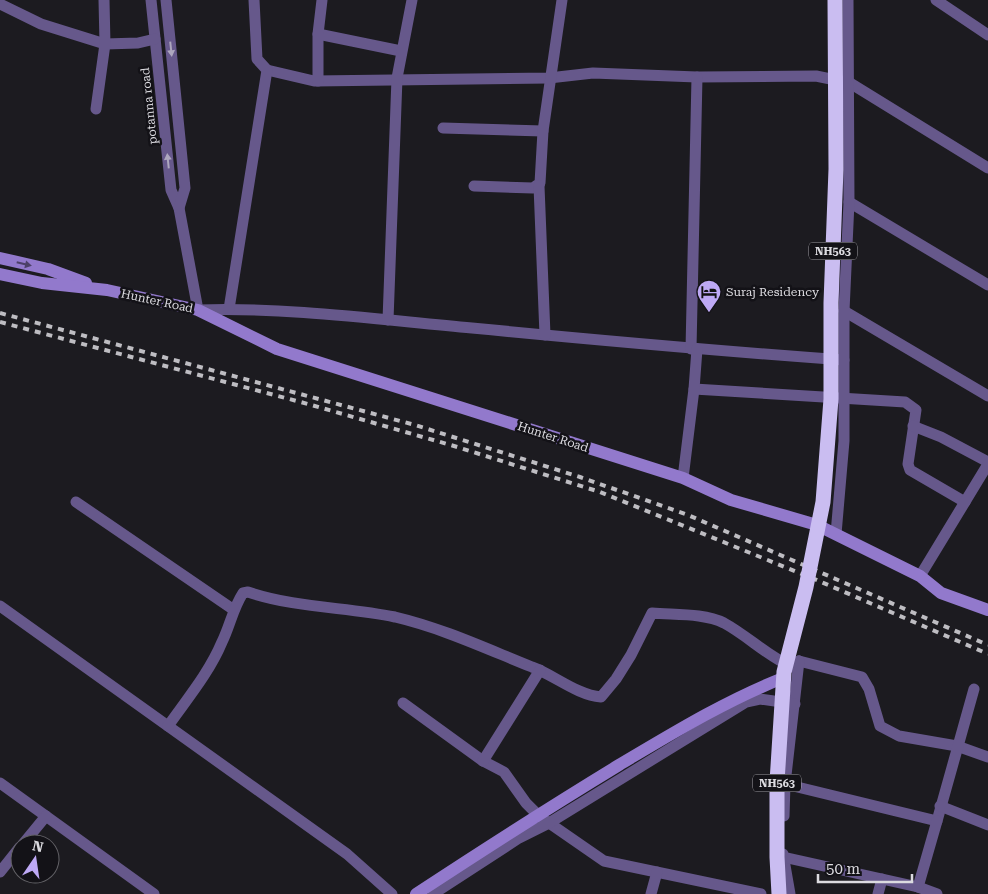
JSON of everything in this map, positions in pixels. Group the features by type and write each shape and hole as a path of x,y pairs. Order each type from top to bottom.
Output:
{"highway":[{"name":"NH563","path":"779,894 776,857 783,678 824,502 831,399 831,303 836,169 835,0"}],"street":[{"path":"96,109 105,44 104,0"},
{"name":"potanna road","path":"151,0 147,41 171,190 180,208 192,309"},
{"name":"potanna road","path":"166,0 185,188 180,208"},
{"path":"254,0 257,59 267,70 318,81 397,78 549,78 593,73 697,77 816,76 850,83 988,168"},
{"path":"318,81 318,34 322,0"},
{"path":"388,320 397,78 412,0"},
{"path":"546,335 538,186 549,78 562,0"},
{"path":"836,534 843,457 844,311 850,83 848,0"},
{"path":"936,0 986,29"},
{"path":"0,4 41,24 105,44 147,41"},
{"path":"318,34 401,50"},
{"path":"228,309 267,70"},
{"path":"683,478 694,389 697,77"},
{"path":"443,128 543,131"},
{"path":"474,186 533,188 538,186"},
{"path":"848,202 988,285"},
{"name":"Hunter Road","path":"0,258 48,269 107,290 192,309 277,348 683,478 731,500 817,525 920,576 941,593 988,610"},
{"name":"Hunter Road","path":"0,274 42,283 107,290"},
{"path":"192,309 228,309 388,320 694,349 844,360"},
{"path":"844,311 988,396"},
{"path":"694,389 844,400 905,402 916,410 908,464 910,470 965,502"},
{"path":"913,426 941,437 988,463 920,576"},
{"path":"76,502 234,610"},
{"path":"168,726 208,670 223,642 234,610 243,593 248,592 279,601 395,617 453,636 540,670 591,696 601,697 616,679 631,655 652,613 708,618 723,623 778,660 792,666 799,661 862,677 869,689 870,698 880,726 893,734 957,746 988,757"},
{"path":"0,606 347,854 392,894"},
{"path":"790,894 783,858 785,784 799,661"},
{"path":"483,761 540,670"},
{"path":"416,894 536,815 690,721 743,694 783,678"},
{"path":"918,887 974,689"},
{"path":"433,894 519,838 549,823 746,702 760,699 795,704"},
{"path":"403,702 483,761 504,772 526,803 549,823 604,861 729,890 761,894"},
{"path":"0,783 154,894"},
{"path":"785,784 937,821"},
{"path":"940,806 988,825"},
{"path":"31,834 46,816"},
{"path":"783,858 918,887 937,894"},
{"path":"0,872 10,860"},
{"path":"651,894 657,872"},
{"path":"878,894 882,879"}],"railway":[{"path":"0,313 415,425 580,477 688,515 988,645"},
{"path":"0,322 308,404 454,446 600,492 812,578 988,654"}],"place":[{"name":"Suraj Residency","path":"709,313"}]}
